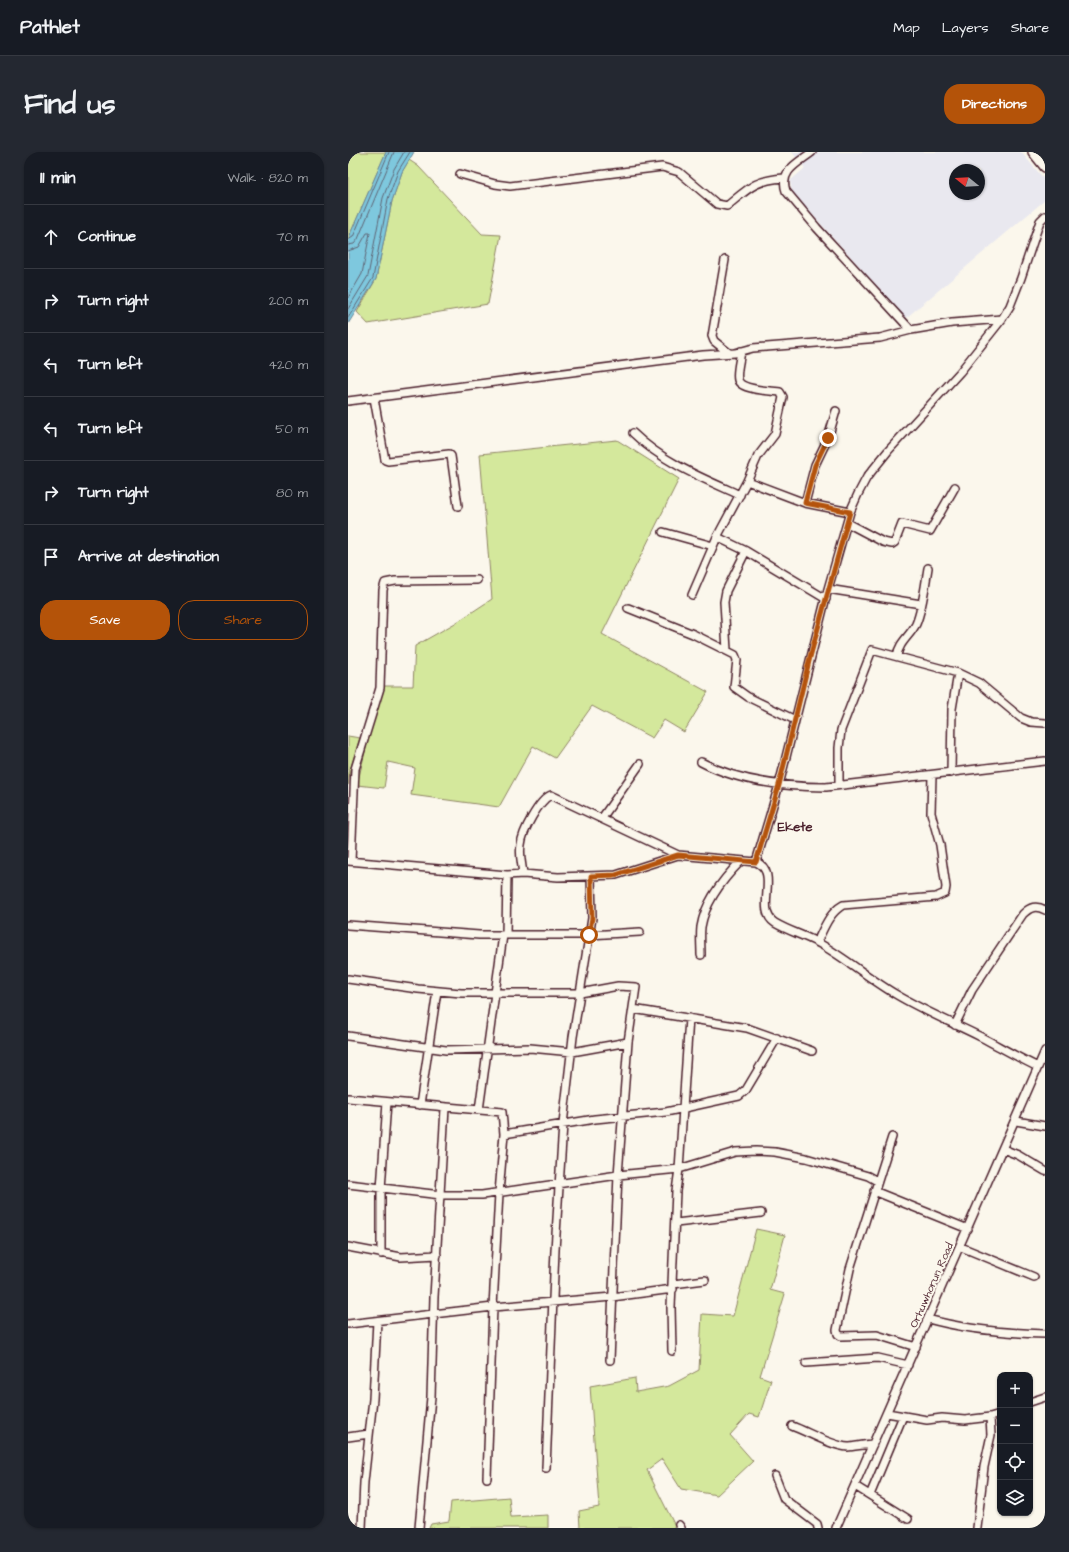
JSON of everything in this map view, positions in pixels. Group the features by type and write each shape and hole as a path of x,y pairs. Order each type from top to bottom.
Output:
{"main road":[{"path":"1033,152 1043,163"}],"street":[{"path":"812,152 786,172 784,178 786,191 796,204 911,330"},
{"path":"460,174 495,184 510,186 662,167 679,172 717,204 723,206 727,206 754,184 767,179 784,178"},
{"path":"756,862 779,785 794,720 828,589 850,512 867,477 888,451 960,372 1002,319 1010,306 1040,221 1045,216"},
{"path":"725,260 712,336 714,342 729,353"},
{"path":"348,401 703,355 729,353 753,348 880,338 952,322 1002,319"},
{"path":"692,595 717,537 740,495 758,456 774,434 783,397 780,392 758,390 742,385 738,382 741,351"},
{"path":"374,398 385,460 388,461 450,454 458,506"},
{"path":"805,503 815,465 828,438 836,411"},
{"path":"633,433 646,445 668,460 740,495"},
{"path":"747,481 805,503 850,512"},
{"path":"847,523 883,542 892,544 895,542 902,524 930,531 955,487"},
{"path":"663,532 713,546"},
{"path":"717,537 746,551 826,598"},
{"path":"728,650 724,602 726,591 746,551"},
{"path":"897,656 901,644 912,631 916,623 928,568"},
{"path":"476,580 395,581 385,583 383,590 380,688 354,775 349,861 507,875 523,874 558,877 616,875 678,855"},
{"path":"828,589 921,604"},
{"path":"628,608 693,634 728,650 737,656 734,688 748,697 794,720"},
{"path":"839,785 839,748 841,730 870,652 876,650 958,674 979,683 1021,718 1031,722 1045,723"},
{"path":"951,773 952,709 958,674"},
{"path":"701,762 714,769 779,785 799,787 839,785 1045,761"},
{"path":"602,818 640,764"},
{"path":"817,942 830,917 836,909 843,905 936,897 945,893 946,887 940,845 931,813 932,775"},
{"path":"523,874 521,844 529,823 545,798 554,796 678,855 756,862 761,864 766,873 767,915 774,923 817,942 842,956 896,995 1038,1067"},
{"path":"701,955 702,926 706,912 720,885 741,861"},
{"path":"479,1110 495,992 505,935 507,875"},
{"path":"546,1468 553,1302 563,1124 580,993 592,918 591,876"},
{"path":"955,1025 972,990 1023,914 1030,907 1035,906 1045,910"},
{"path":"348,925 505,935 589,935 640,932"},
{"path":"348,979 461,993 580,993 632,985 636,987 628,1042 618,1175 610,1360"},
{"path":"420,1105 437,991"},
{"path":"633,1008 747,1028 812,1052"},
{"path":"672,1351 671,1307 676,1223 676,1186 679,1169 684,1108 689,1018"},
{"path":"348,1036 428,1049 469,1050 530,1048 572,1052 628,1042"},
{"path":"504,1134 563,1124 684,1108 742,1094 777,1038"},
{"name":"Orhuwhorun Road","path":"836,1528 961,1247 1045,1051"},
{"path":"348,1098 502,1112 504,1134 499,1193 493,1307 487,1478"},
{"path":"381,1254 381,1189 387,1102"},
{"path":"419,1528 431,1397 435,1313 434,1296 445,1108"},
{"path":"1016,1120 1045,1126"},
{"path":"892,1137 850,1269 837,1330 838,1334 841,1336 877,1335 916,1347"},
{"path":"1003,1149 1018,1155 1045,1171"},
{"path":"348,1184 441,1195 482,1195 559,1185 618,1175 679,1169 735,1152 756,1151 775,1152 834,1166 868,1176 877,1181"},
{"path":"874,1191 968,1229"},
{"path":"676,1223 760,1213"},
{"path":"348,1247 401,1257 437,1255"},
{"path":"961,1247 1034,1277"},
{"path":"348,1324 435,1313 612,1296 673,1287 705,1280"},
{"path":"928,1319 955,1327 996,1333 1045,1334"},
{"path":"362,1528 364,1482 373,1399 377,1321"},
{"path":"806,1364 878,1358 908,1364"},
{"path":"1033,1401 1045,1397"},
{"path":"887,1413 927,1420 990,1417 997,1415"},
{"path":"870,1495 902,1416"},
{"path":"977,1528 984,1467 991,1435 990,1417"},
{"path":"792,1426 839,1445 850,1447 859,1444 873,1444"},
{"path":"348,1437 369,1434"},
{"path":"775,1476 784,1499 816,1524 818,1528"},
{"path":"855,1486 908,1519"}],"shaded area":[{"path":"792,152 1021,152 1045,180 1045,200 906,318 792,192 790,181 805,168"}],"green space":[{"path":"348,152 386,152 351,232 348,243"},
{"path":"409,160 418,166 482,234 501,235 488,304 368,324 357,312 376,279 392,201 402,172"},
{"path":"617,440 679,479 602,634 708,692 684,732 664,720 652,738 592,706 555,758 533,746 499,807 411,795 415,768 388,762 384,788 357,785 368,740 384,686 413,686 415,646 457,622 492,599 480,454"},
{"path":"348,736 360,738 350,770 348,785"},
{"path":"756,1229 785,1235 770,1290 785,1294 760,1376 771,1380 759,1417 749,1414 730,1435 753,1461 717,1495 681,1489 662,1459 647,1470 676,1528 580,1528 579,1511 599,1507 590,1386 635,1378 636,1392 669,1386 699,1370 702,1314 733,1316"},
{"path":"509,1497 511,1517 548,1515 548,1528 429,1528 431,1524 449,1521 451,1502"}],"water":[{"path":"386,152 414,152 402,172 392,201 376,279 348,324 348,243 351,232"}],"district":[{"name":"Ekete","path":"795,826"}],"route":[{"path":"589,935 592,918 591,876 616,875 678,855 756,862 779,785 810,657 850,512 805,503 815,465 828,438"}]}
